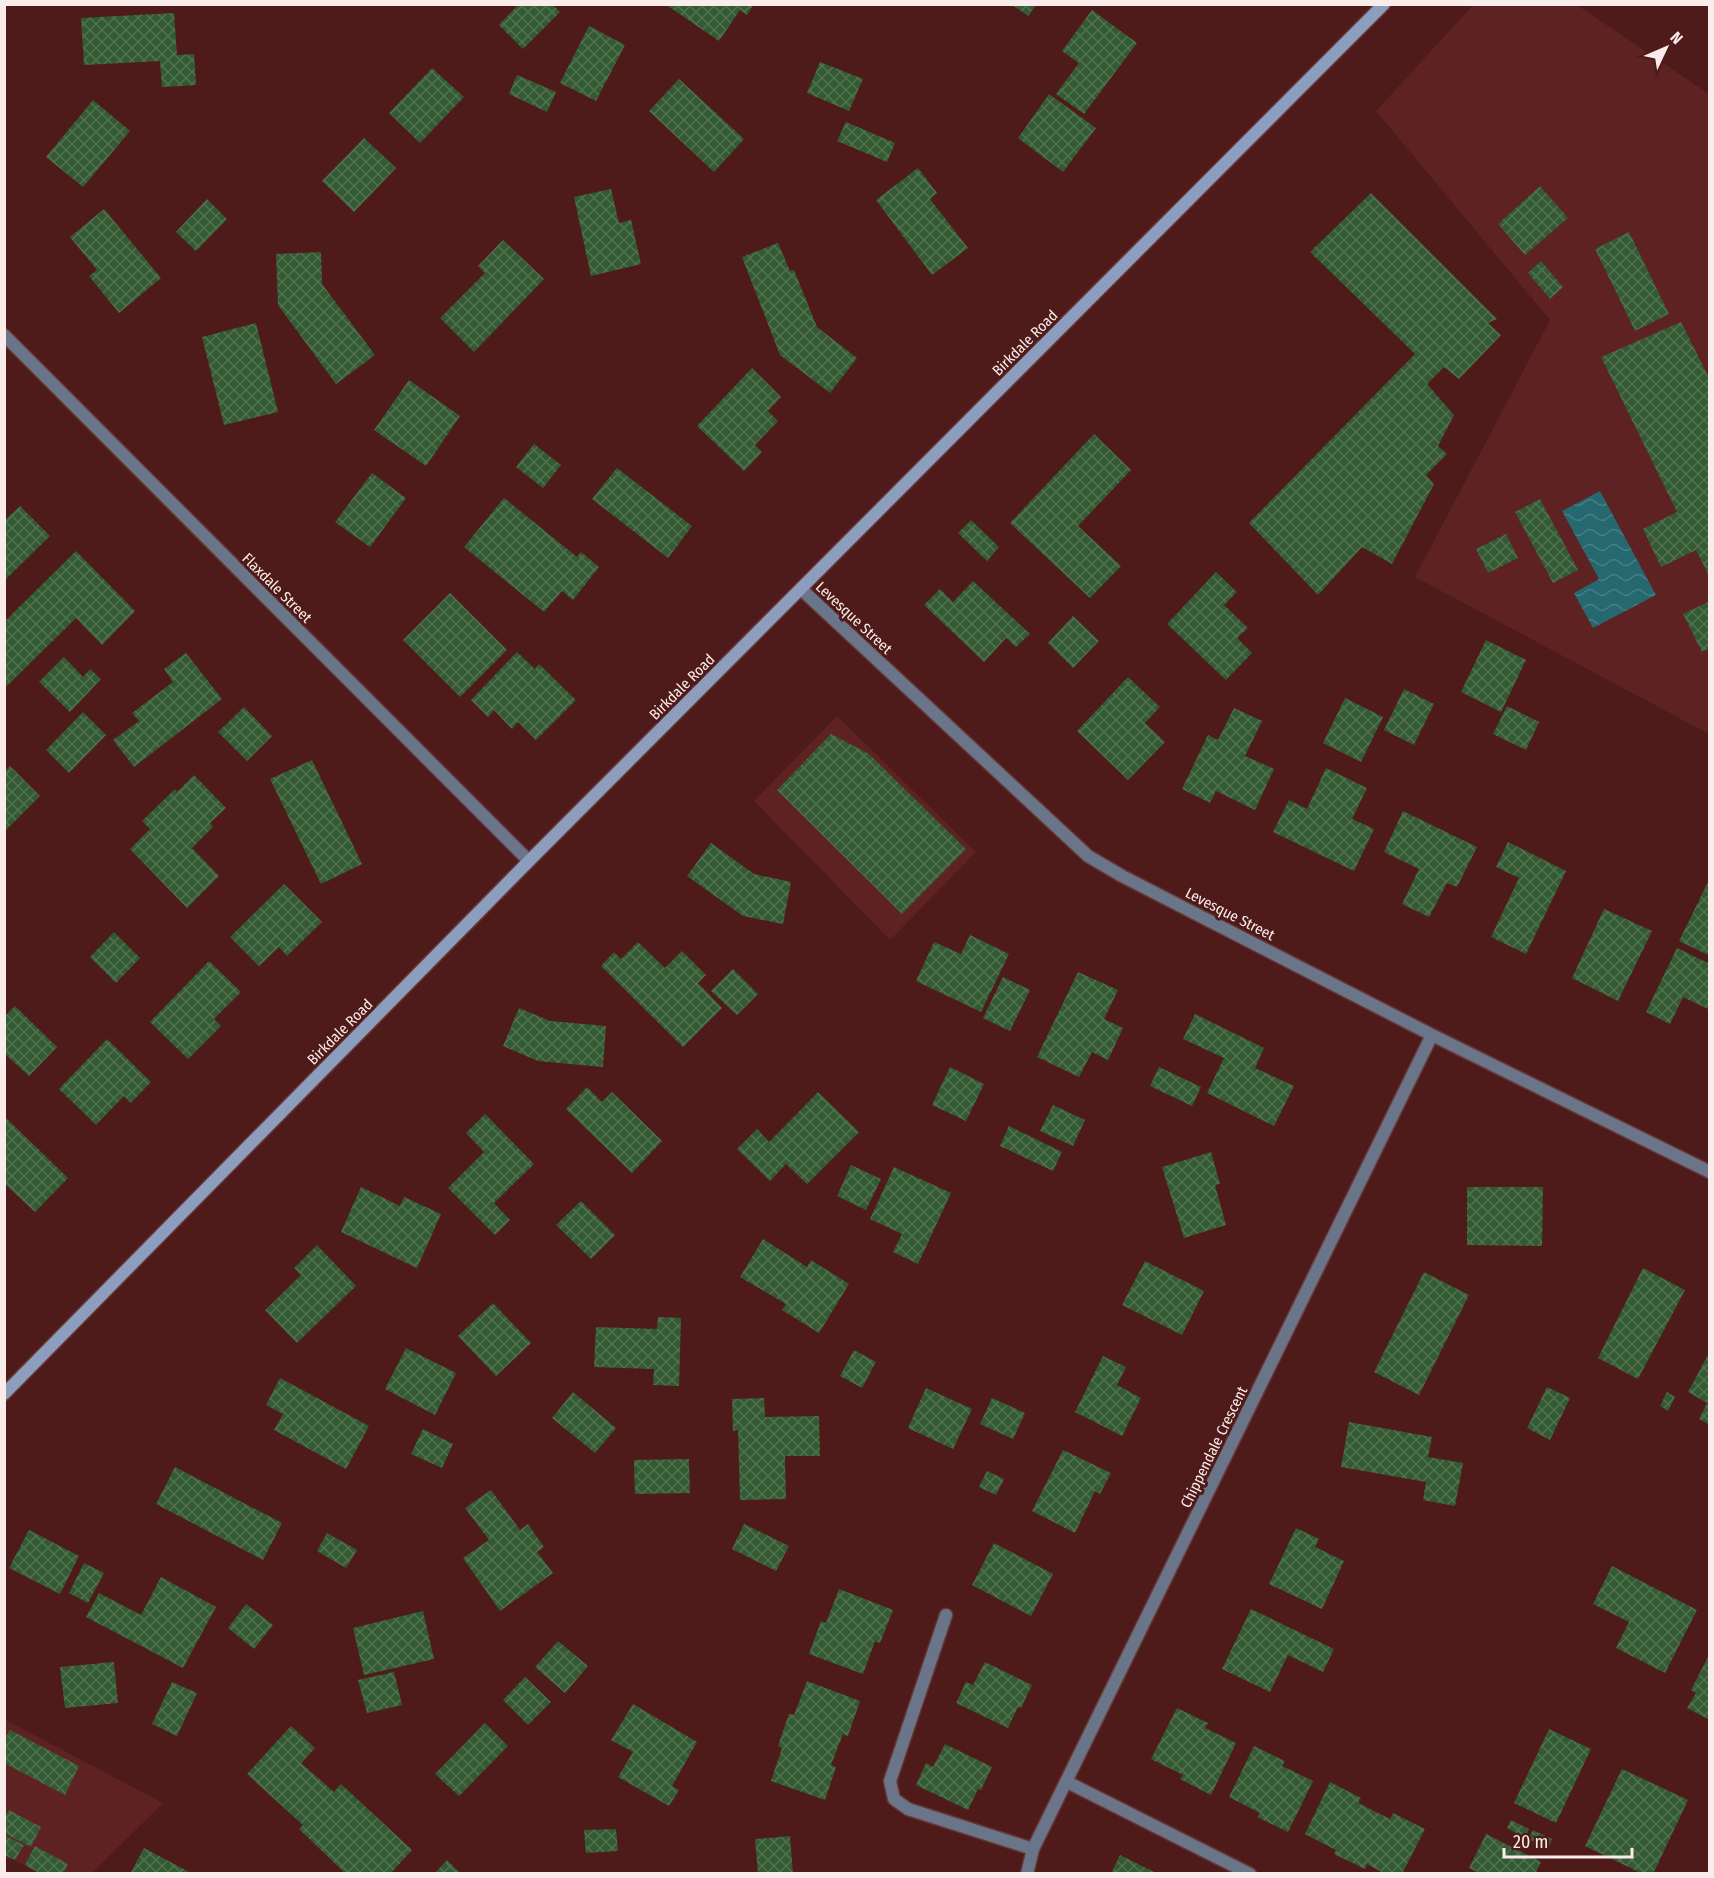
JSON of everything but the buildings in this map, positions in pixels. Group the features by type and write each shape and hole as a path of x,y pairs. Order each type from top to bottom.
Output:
{"main road":[{"name":"Birkdale Road","path":"4,1394 529,861 1384,4"}],"street":[{"name":"Flaxdale Street","path":"4,335 529,861"},
{"name":"Levesque Street","path":"801,589 1089,856 1132,881 1432,1035 1710,1172"},
{"name":"Chippendale Crescent","path":"1027,1874 1033,1849 1432,1035"},
{"path":"946,1614 890,1781 894,1799 908,1809 1033,1849"},
{"path":"1067,1782 1250,1874"}],"shaded area":[{"path":"1474,4 1577,5 1709,94 1709,734 1415,577 1550,320 1376,111"},
{"path":"837,716 976,852 890,940 754,801"},
{"path":"4,1719 163,1803 92,1873 39,1873 5,1855"}],"water":[{"path":"1600,491 1656,595 1593,628 1574,593 1599,579 1562,511"}]}
